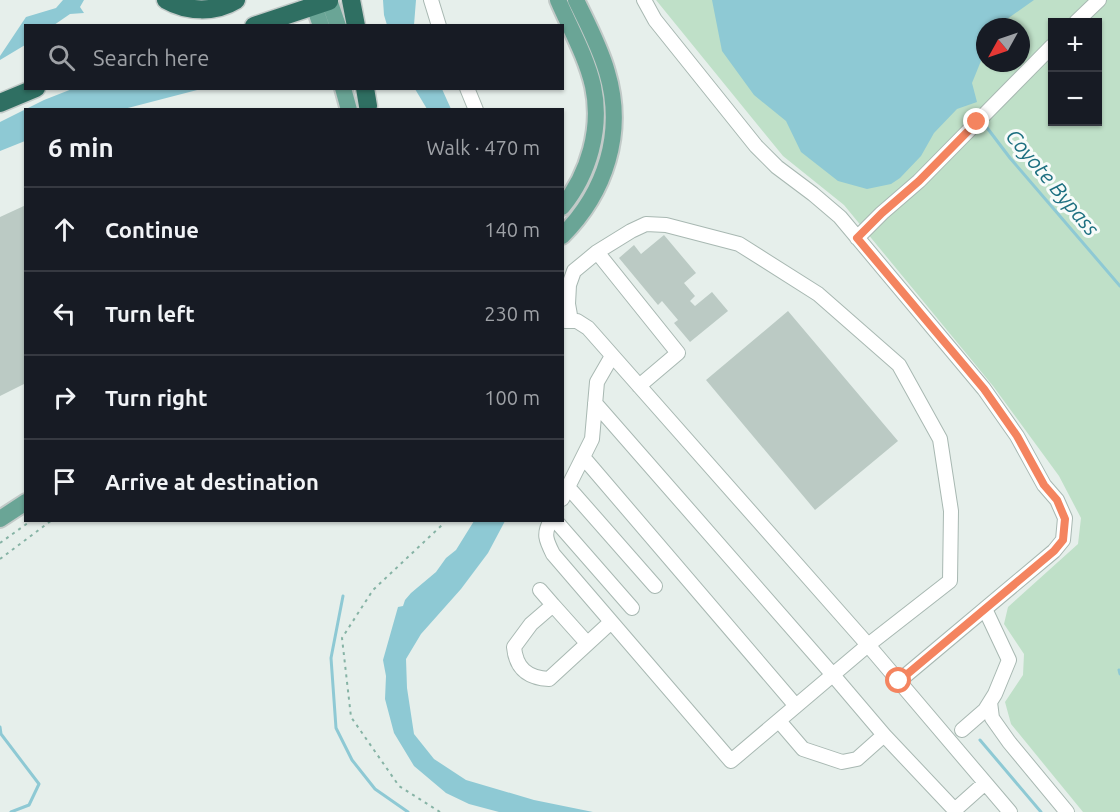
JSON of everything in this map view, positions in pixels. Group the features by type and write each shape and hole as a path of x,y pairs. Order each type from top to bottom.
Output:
{"highway":[{"path":"166,0 182,7 208,9 236,0"},
{"path":"351,0 356,24"},
{"path":"260,24 321,2"},
{"path":"0,103 31,90"}],"main road":[{"path":"558,0 590,74 596,107 593,142 584,173 564,204"},
{"path":"564,234 573,226 593,198 608,164 614,126 614,105 606,69 576,0"},
{"path":"321,2 321,24"},
{"path":"321,2 338,24"},
{"path":"590,74 606,69"},
{"path":"344,90 348,108"},
{"path":"0,519 24,503"}],"lane":[{"path":"431,0 438,24"},
{"path":"644,0 655,20 756,146 777,167 840,217 984,389 1017,436 1044,485 1057,500 1065,519 1063,540 1054,551 899,681"},
{"path":"1080,18 1099,0"},
{"path":"857,238 919,181 1048,51"},
{"path":"468,90 475,108"},
{"path":"552,522 545,531 546,540 553,554 731,761 868,645 950,581 951,511 940,439 899,365 818,294 738,244 666,225 646,224 597,252 574,271 569,285 567,321 577,321 588,328 868,645 1010,812"},
{"path":"597,252 678,352 639,386"},
{"path":"612,356 597,382 591,439 565,493 655,586"},
{"path":"595,403 884,735 951,806 957,808 985,783"},
{"path":"583,457 796,706"},
{"path":"555,522 632,608"},
{"path":"540,590 587,643"},
{"path":"553,604 531,624 514,647 515,658 523,671 537,678 549,679 611,622"},
{"path":"962,730 985,710 1009,660 985,609"},
{"path":"990,702 992,718 1067,812"},
{"path":"779,720 803,749 842,762 857,759 884,735"},
{"path":"940,730 955,726 962,730 964,733 961,754"}],"path":[{"path":"0,543 29,522"},
{"path":"0,559 49,522"},
{"path":"440,812 399,786 351,717 342,638 373,590 442,522"}],"green space":[{"path":"656,0 1120,0 1120,812 1083,812 1011,724 1005,702 1023,675 1024,654 1004,624 1008,607 1078,544 1081,518 1059,476 993,386 844,205 783,156"}],"water":[{"path":"63,0 84,0 80,7 84,13 70,14 55,24 24,24 24,46 0,60 0,56 26,17 56,8"},
{"path":"383,0 416,0 414,24 387,24"},
{"path":"712,0 1034,0 1008,18 976,18 976,72 972,83 977,102 957,109 934,133 921,156 900,178 891,184 867,189 838,181 801,152 786,121 754,95 722,51"},
{"path":"69,90 197,90 128,108 28,108"},
{"path":"416,90 442,90 451,108 426,108"},
{"path":"24,110 24,141 0,151 0,122"},
{"path":"473,522 504,522 488,553 461,589 421,634 406,659 407,688 414,734 434,759 466,780 534,800 593,812 499,812 469,804 446,793 414,766 394,733 385,699 386,676 383,660 398,607 403,606 411,593 436,572 446,558 456,550"}],"building":[{"path":"24,206 24,384 0,396 0,217"},
{"path":"664,235 696,273 684,283 695,296 690,301 695,306 712,292 728,311 690,342 674,323 678,320 662,301 658,305 619,258 634,245 641,254"},
{"path":"788,311 898,441 815,510 706,380"}],"waterway":[{"name":"Coyote Bypass","path":"985,125 1010,158 1120,286"},
{"path":"343,596 331,658 336,728 352,760 375,789 408,812"},
{"path":"1119,670 1120,674"},
{"path":"0,727 1,734 39,784 29,805 11,812"},
{"path":"980,740 1041,812"}],"route":[{"path":"899,681 1054,551 1063,540 1065,519 1057,500 1044,485 1017,436 984,389 857,238 919,181 977,122"}]}
